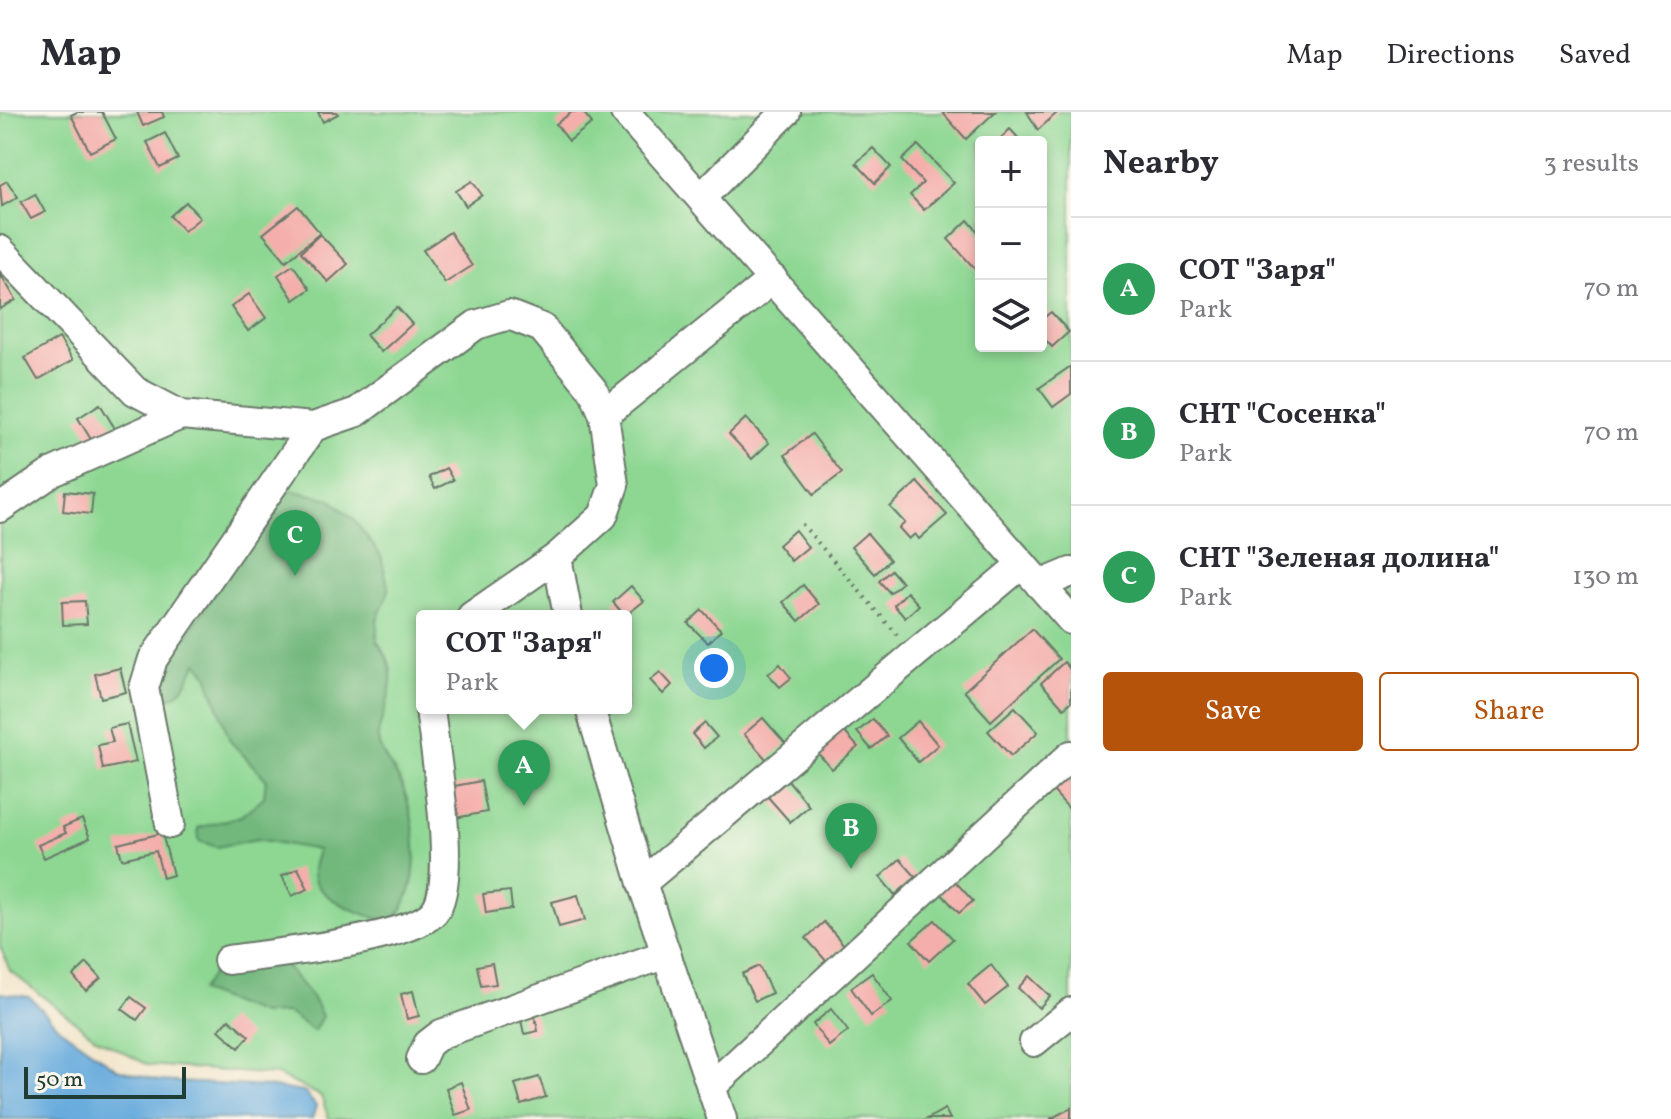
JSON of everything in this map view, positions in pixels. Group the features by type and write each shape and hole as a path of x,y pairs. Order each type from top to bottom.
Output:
{"street":[{"path":"625,112 1071,620"},
{"path":"701,198 786,112"},
{"path":"0,250 135,391 181,415 313,427 357,412 476,325 509,315 542,328 593,390 604,415 614,485 603,516 557,557 481,610"},
{"path":"604,415 773,279"},
{"path":"0,508 53,472 181,415"},
{"path":"170,824 144,688 153,659 313,427"},
{"path":"557,557 561,610"},
{"path":"642,883 915,656 1031,575 1071,572"},
{"path":"228,960 350,943 417,925 435,912 445,888 446,857 431,714"},
{"path":"592,714 642,883 722,1119"},
{"path":"711,1087 1071,755"},
{"path":"421,1059 428,1044 441,1034 666,954"},
{"path":"1034,1042 1071,1012"}],"path":[{"path":"802,524 915,656"}],"green space":[{"path":"0,112 1071,112 1071,1119 329,1119 321,1096 277,1075 148,1065 96,1038 10,971 0,946"},
{"path":"281,488 330,499 354,520 381,556 389,590 377,621 377,642 388,660 391,678 378,740 407,799 415,855 409,893 402,909 391,922 345,906 324,893 313,875 318,850 257,839 217,847 199,841 198,828 241,816 264,797 266,779 230,741 207,675 197,662 178,693 172,697 156,697 168,652 190,632"},
{"path":"278,957 312,997 322,1016 314,1031 288,1013 262,1014 200,991 222,960"}],"water":[{"path":"0,993 30,997 58,1027 117,1069 159,1081 270,1087 304,1092 316,1106 312,1119 0,1119"}],"building":[{"path":"77,112 102,112 116,139 90,152 71,115"},
{"path":"137,112 162,112 164,117 143,126"},
{"path":"318,112 337,112 338,114 323,122"},
{"path":"572,112 583,112 592,123 569,141 556,124"},
{"path":"942,112 995,112 966,139"},
{"path":"1027,112 1058,112 1038,130"},
{"path":"1010,129 1016,136 1003,136"},
{"path":"165,133 178,159 160,168 147,142"},
{"path":"918,145 954,183 924,210 910,195 923,183 902,160"},
{"path":"873,148 891,167 875,183 856,163"},
{"path":"7,181 18,197 2,206 0,185"},
{"path":"472,181 482,195 466,206 456,191"},
{"path":"35,194 45,212 31,219 21,202"},
{"path":"186,202 200,218 184,231 170,216"},
{"path":"298,206 320,233 286,261 263,234"},
{"path":"968,220 975,228 975,269 948,239"},
{"path":"450,232 472,266 445,283 423,250"},
{"path":"320,234 348,264 328,282 301,252"},
{"path":"293,265 310,289 294,300 278,275"},
{"path":"0,273 16,300 0,309"},
{"path":"249,294 266,318 248,331 231,307"},
{"path":"397,307 412,324 381,352 366,335"},
{"path":"1051,312 1069,332 1052,347 1047,342 1047,315"},
{"path":"59,338 73,360 38,380 25,358"},
{"path":"1071,366 1071,394 1053,407 1039,388"},
{"path":"100,404 117,432 95,446 78,418"},
{"path":"746,418 769,443 752,459 729,434"},
{"path":"812,434 842,473 814,494 785,455"},
{"path":"446,468 453,480 435,489 429,477"},
{"path":"917,482 947,515 919,539 915,534 909,539 899,528 905,523 890,507"},
{"path":"65,491 93,494 91,514 63,511"},
{"path":"795,530 808,547 791,561 778,545"},
{"path":"867,533 890,560 875,574 851,547"},
{"path":"891,570 902,583 890,593 879,581"},
{"path":"803,585 819,604 799,621 783,602"},
{"path":"631,586 644,601 632,610 620,610 613,602"},
{"path":"907,592 919,605 905,618 894,605"},
{"path":"85,601 87,624 63,625 62,602"},
{"path":"702,610 721,630 708,643 688,623"},
{"path":"1032,629 1059,659 991,721 964,691"},
{"path":"1064,662 1071,670 1071,702 1064,708 1041,683"},
{"path":"780,664 791,678 780,687 768,674"},
{"path":"120,668 126,692 101,698 95,674"},
{"path":"660,672 672,685 663,694 650,680"},
{"path":"1015,707 1038,732 1011,756 988,731"},
{"path":"763,718 786,744 767,760 744,734"},
{"path":"873,719 887,736 871,749 857,732"},
{"path":"918,721 938,745 918,762 898,738"},
{"path":"705,723 717,737 704,748 692,734"},
{"path":"127,724 136,762 103,769 98,745 113,742 109,728"},
{"path":"841,728 858,747 832,769 815,750"},
{"path":"1071,774 1071,811 1053,791"},
{"path":"788,780 809,806 790,822 768,797"},
{"path":"481,781 487,812 455,818 449,787"},
{"path":"82,819 90,838 44,858 38,845 66,833 63,827"},
{"path":"162,833 173,875 163,878 156,851 122,859 118,844"},
{"path":"900,859 916,877 895,895 880,877"},
{"path":"298,868 308,889 292,896 282,876"},
{"path":"952,878 973,901 959,913 938,890"},
{"path":"510,891 512,909 486,913 483,894"},
{"path":"578,895 585,920 559,927 552,902"},
{"path":"935,920 953,939 929,961 911,941"},
{"path":"824,922 845,946 827,962 806,938"},
{"path":"87,963 101,978 86,991 73,976"},
{"path":"492,963 496,984 481,986 477,966"},
{"path":"991,965 1008,987 985,1005 968,984"},
{"path":"759,966 772,993 755,1001 742,974"},
{"path":"872,973 892,1001 871,1016 851,988"},
{"path":"1029,976 1050,996 1039,1008 1018,988"},
{"path":"413,991 419,1016 407,1019 401,994"},
{"path":"131,997 146,1008 137,1020 122,1009"},
{"path":"831,1009 848,1031 829,1046 813,1024"},
{"path":"534,1012 538,1031 524,1034 520,1015"},
{"path":"229,1019 249,1036 239,1048 219,1030"},
{"path":"539,1077 546,1097 521,1105 515,1084"},
{"path":"461,1082 471,1110 455,1115 446,1088"},
{"path":"1071,1108 1071,1119 1050,1119"},
{"path":"945,1109 950,1119 927,1119"}],"place":[{"name":"СНТ \"Зеленая долина\"","path":"295,576"},
{"name":"СОТ \"Заря\"","path":"524,806"},
{"name":"СНТ \"Сосенка\"","path":"851,869"}]}
